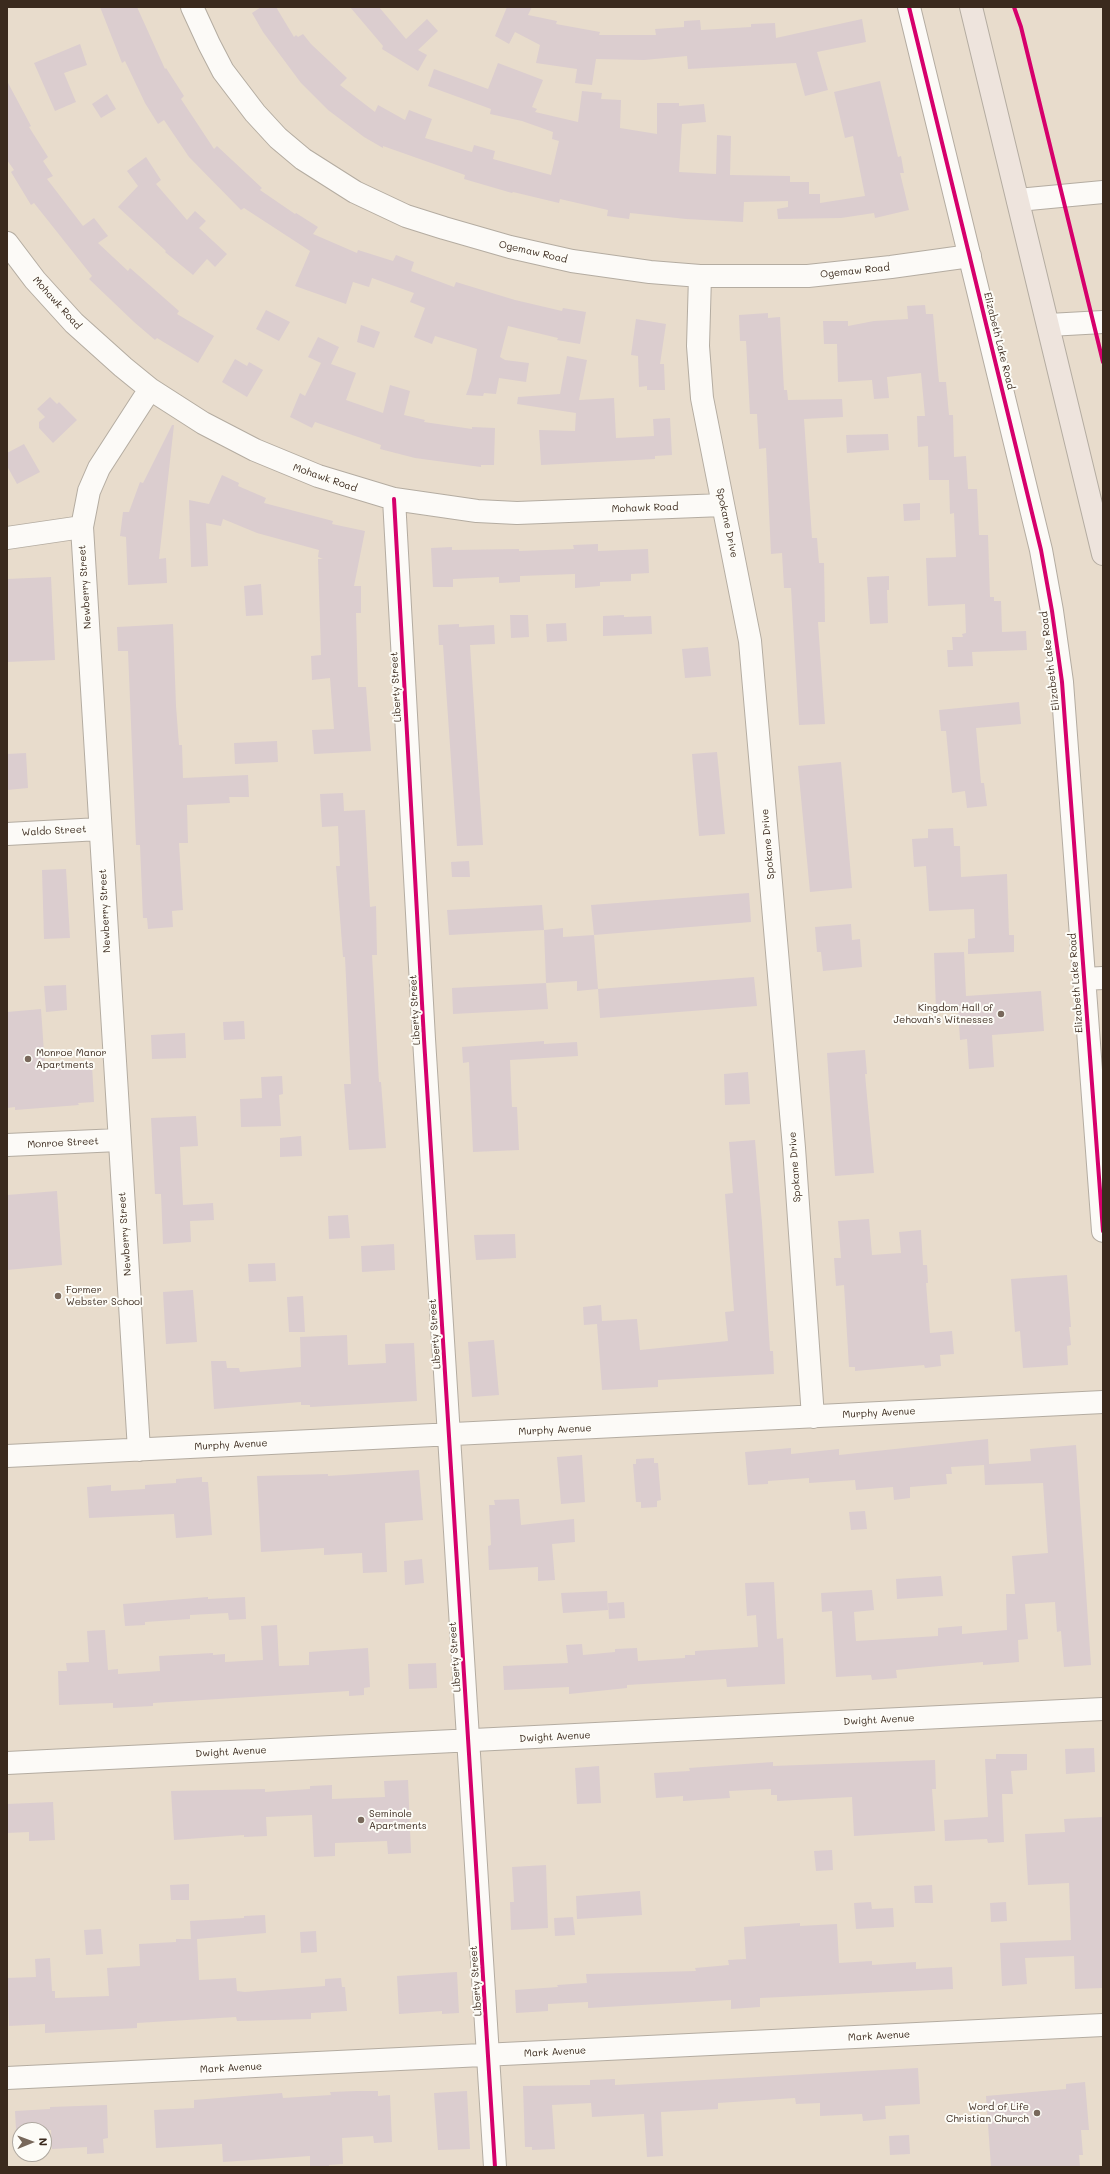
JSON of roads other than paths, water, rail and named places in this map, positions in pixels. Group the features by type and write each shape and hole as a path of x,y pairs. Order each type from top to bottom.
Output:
{"main road":[{"path":"971,7 1049,325 1103,554"}],"street":[{"name":"Ogemaw Road","path":"192,7 223,71 255,113 278,138 303,159 355,192 406,216 510,247 607,266 700,276 808,276 892,267 970,256"},
{"name":"Elizabeth Lake Road","path":"909,7 1041,550 1052,611 1062,682 1094,979 1103,1232"},
{"path":"1018,200 1103,192"},
{"name":"Mohawk Road","path":"7,243 35,280 74,323 150,389 203,423 254,450 325,479 394,499 459,510 510,512 723,505"},
{"name":"Spokane Drive","path":"700,276 698,324 699,372 705,412 750,641 793,1140 813,1417"},
{"path":"1049,325 1103,322"},
{"name":"Newberry Street","path":"139,1450 82,527 89,491 99,468 150,389"},
{"name":"Liberty Street","path":"394,499 416,894 495,2167"},
{"path":"7,538 82,527"},
{"name":"Waldo Street","path":"7,834 100,829"},
{"name":"Monroe Street","path":"7,1145 119,1140"},
{"name":"Murphy Avenue","path":"7,1456 1103,1402"},
{"name":"Dwight Avenue","path":"7,1763 1103,1709"},
{"name":"Mark Avenue","path":"7,2078 488,2056 1103,2025"}],"place":[{"name":"Kingdom Hall of Jehovah's Witnesses","path":"1001,1014"},
{"name":"Monroe Manor Apartments","path":"28,1059"},
{"name":"Former Webster School","path":"58,1296"},
{"name":"Seminole Apartments","path":"361,1820"},
{"name":"Word of Life Christian Church","path":"1037,2113"}]}
